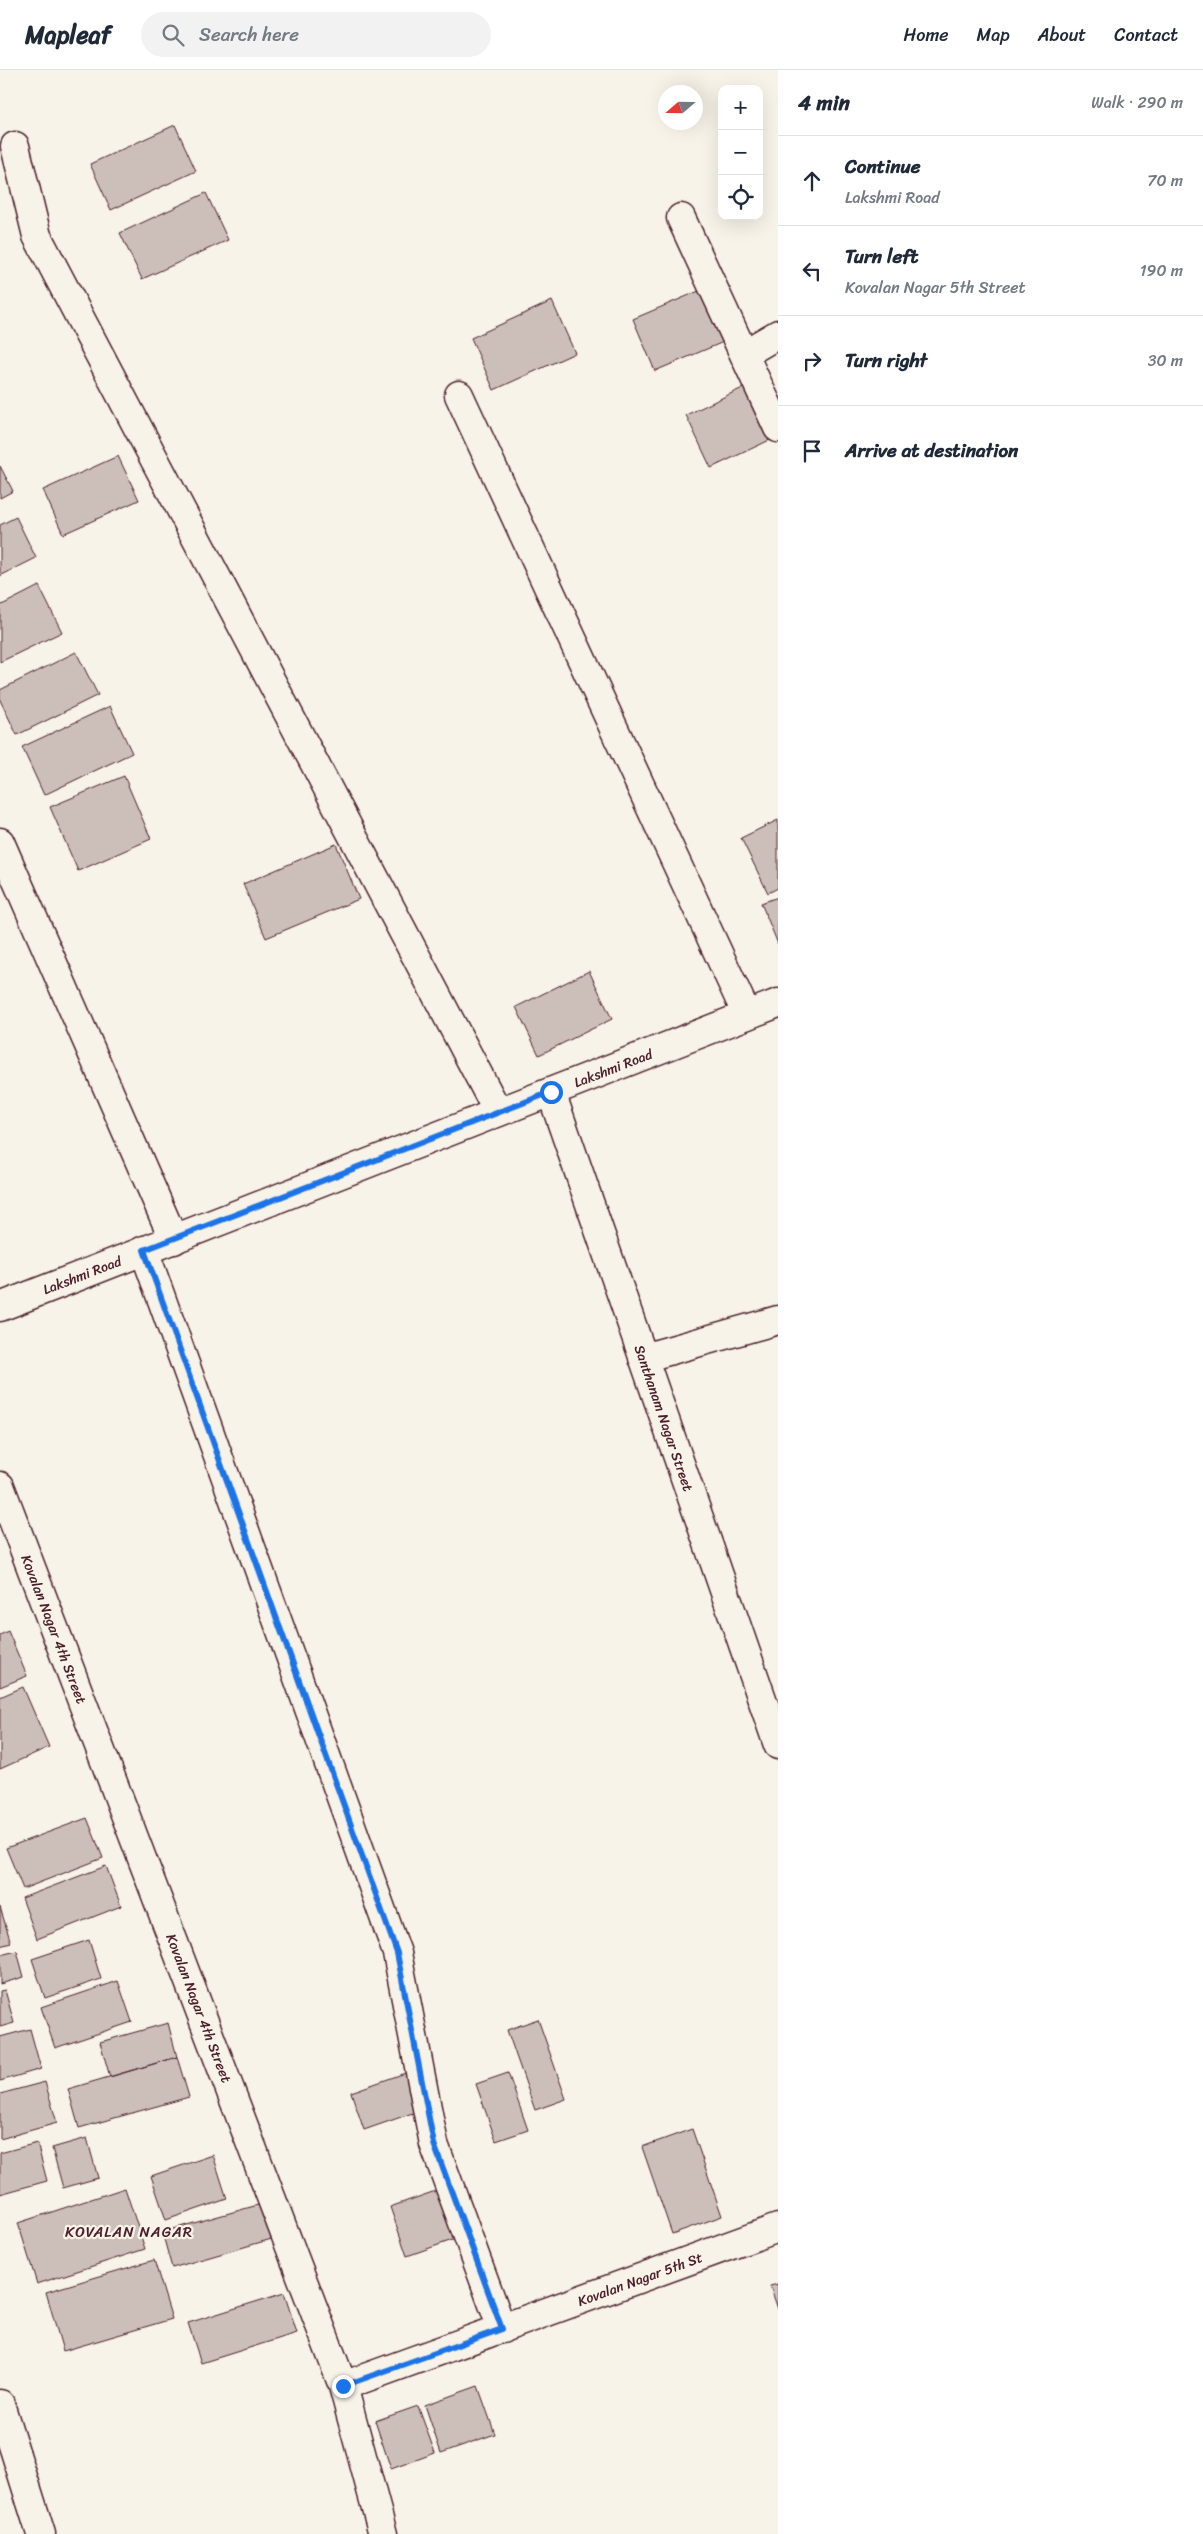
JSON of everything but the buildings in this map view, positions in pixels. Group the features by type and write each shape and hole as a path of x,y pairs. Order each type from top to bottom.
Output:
{"street":[{"path":"15,146 37,236 498,1112"},
{"path":"681,218 778,428"},
{"path":"744,354 778,334"},
{"path":"460,395 747,1015"},
{"path":"0,842 174,1240"},
{"name":"Lakshmi Road","path":"0,1307 778,1003"},
{"name":"Santhanam Nagar Street","path":"551,1092 778,1745"},
{"path":"144,1250 397,1953 434,2144 502,2329"},
{"path":"643,1358 778,1320"},
{"name":"Kovalan Nagar 4th Street","path":"0,1486 343,2386 383,2534"},
{"name":"Kovalan Nagar 5th St","path":"343,2386 778,2228"},
{"path":"0,2404 41,2534"}],"district":[{"name":"KOVALAN NAGAR","path":"129,2232"}],"route":[{"path":"343,2386 502,2329 434,2144 397,1953 144,1250 174,1240 551,1092"}]}
